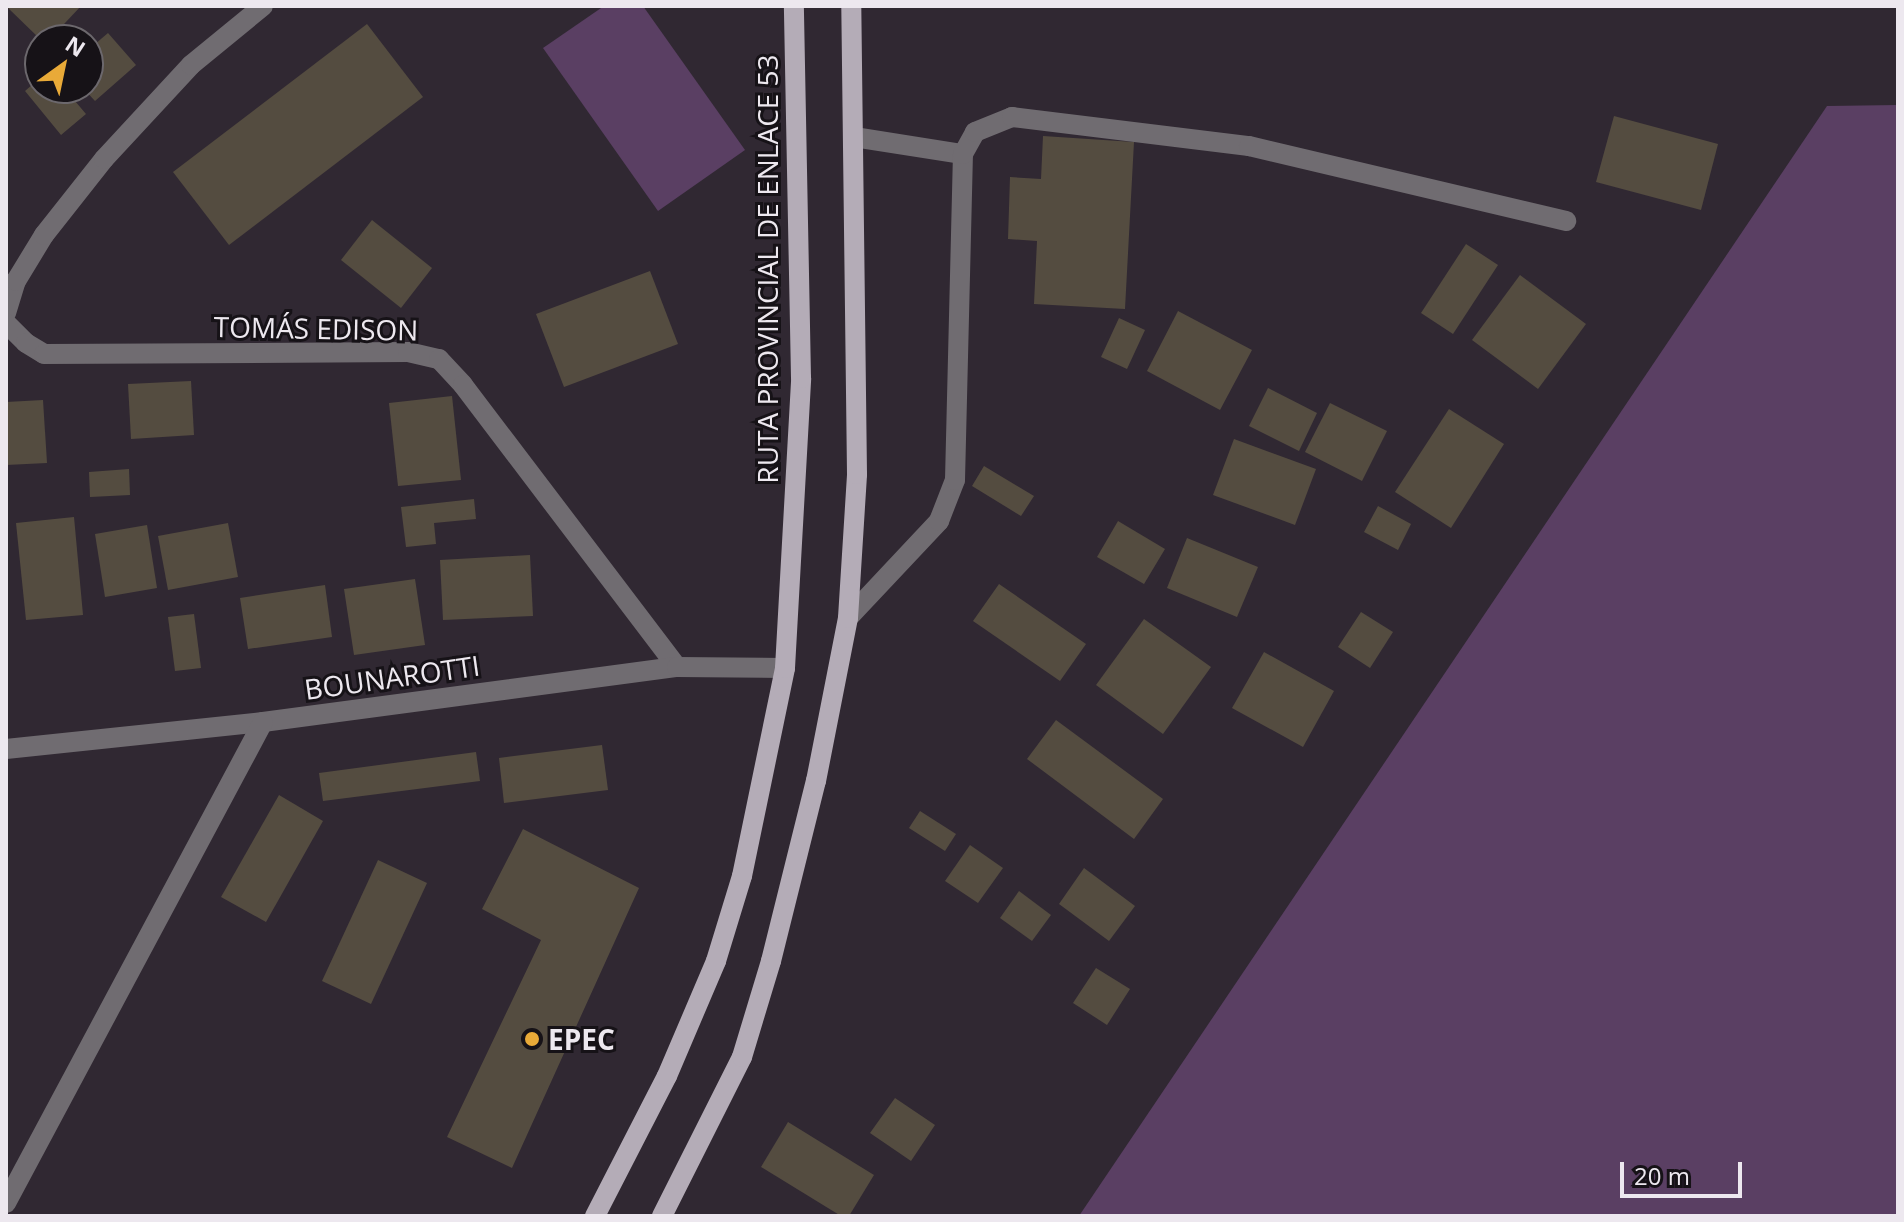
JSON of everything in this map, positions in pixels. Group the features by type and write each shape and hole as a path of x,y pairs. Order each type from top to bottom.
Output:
{"main road":[{"name":"RUTA PROVINCIAL DE ENLACE 53","path":"595,1216 667,1076 716,961 742,876 785,668 801,378 794,6"},
{"path":"662,1216 742,1057 771,961 816,781 848,618 857,474 851,6"}],"street":[{"path":"6,313 16,281 44,235 104,159 191,65 263,6"},
{"path":"848,618 939,521 955,480 963,154 975,132 1012,117 1249,146 1566,221"},
{"path":"854,137 963,154"},
{"name":"TOMÁS EDISON","path":"6,323 26,343 44,354 408,352 439,359 463,385 677,667"},
{"name":"BOUNAROTTI","path":"6,749 263,722 677,667 785,668"},
{"path":"6,1203 263,722"}],"shaded area":[{"path":"604,6 643,6 745,150 658,211 543,48"},
{"path":"1898,105 1898,1216 1079,1216 1827,106"}],"building":[{"path":"6,6 81,6 64,24 25,24"},
{"path":"367,24 423,97 229,245 173,172"},
{"path":"108,33 136,65 104,93 104,36"},
{"path":"36,104 78,104 86,114 61,135"},
{"path":"1614,116 1718,144 1701,210 1596,182"},
{"path":"1043,136 1134,142 1125,309 1034,304 1037,241 1008,239 1010,177 1041,179"},
{"path":"372,220 432,268 401,308 341,260"},
{"path":"1466,244 1498,265 1453,334 1421,313"},
{"path":"650,271 678,344 564,387 536,314"},
{"path":"1520,275 1586,324 1538,389 1472,340"},
{"path":"1178,311 1252,350 1220,410 1147,371"},
{"path":"1119,318 1145,330 1127,369 1101,357"},
{"path":"191,381 194,435 131,439 128,384"},
{"path":"1268,388 1317,413 1299,451 1249,426"},
{"path":"452,396 461,480 398,486 389,403"},
{"path":"43,400 47,463 6,465 6,402"},
{"path":"1330,403 1387,431 1362,481 1305,452"},
{"path":"1449,409 1504,444 1451,528 1395,492"},
{"path":"1234,439 1316,469 1295,525 1213,495"},
{"path":"984,466 1034,496 1021,516 972,486"},
{"path":"129,469 130,495 90,497 89,472"},
{"path":"474,499 476,519 434,523 436,544 406,547 401,507"},
{"path":"1378,506 1411,524 1398,550 1364,532"},
{"path":"74,517 83,615 26,620 16,523"},
{"path":"1118,521 1165,549 1144,584 1097,557"},
{"path":"228,523 238,577 168,590 158,536"},
{"path":"147,525 157,588 105,597 95,534"},
{"path":"1187,538 1258,567 1237,617 1167,588"},
{"path":"530,555 533,616 443,620 440,560"},
{"path":"415,579 425,645 354,655 344,589"},
{"path":"999,584 1086,644 1060,681 973,621"},
{"path":"325,585 332,637 248,649 240,598"},
{"path":"1361,612 1393,632 1370,668 1338,647"},
{"path":"194,614 201,668 175,671 168,617"},
{"path":"1144,619 1211,667 1163,734 1096,685"},
{"path":"1264,652 1334,691 1303,747 1232,708"},
{"path":"1056,720 1163,799 1134,839 1027,759"},
{"path":"602,745 608,790 504,803 499,758"},
{"path":"476,752 480,781 323,801 319,773"},
{"path":"279,795 323,821 266,922 221,897"},
{"path":"920,811 956,834 945,851 909,828"},
{"name":"EPEC","path":"523,829 639,888 512,1168 447,1137 541,940 482,909"},
{"path":"970,845 1003,868 978,903 945,881"},
{"path":"378,860 427,883 371,1004 322,981"},
{"path":"1084,868 1135,906 1109,941 1059,904"},
{"path":"1019,891 1051,915 1032,941 1000,918"},
{"path":"1096,968 1130,989 1107,1025 1073,1003"},
{"path":"895,1098 935,1125 911,1161 870,1133"},
{"path":"788,1122 874,1175 849,1216 841,1216 761,1167"}],"place":[{"name":"EPEC","path":"532,1039"}]}
